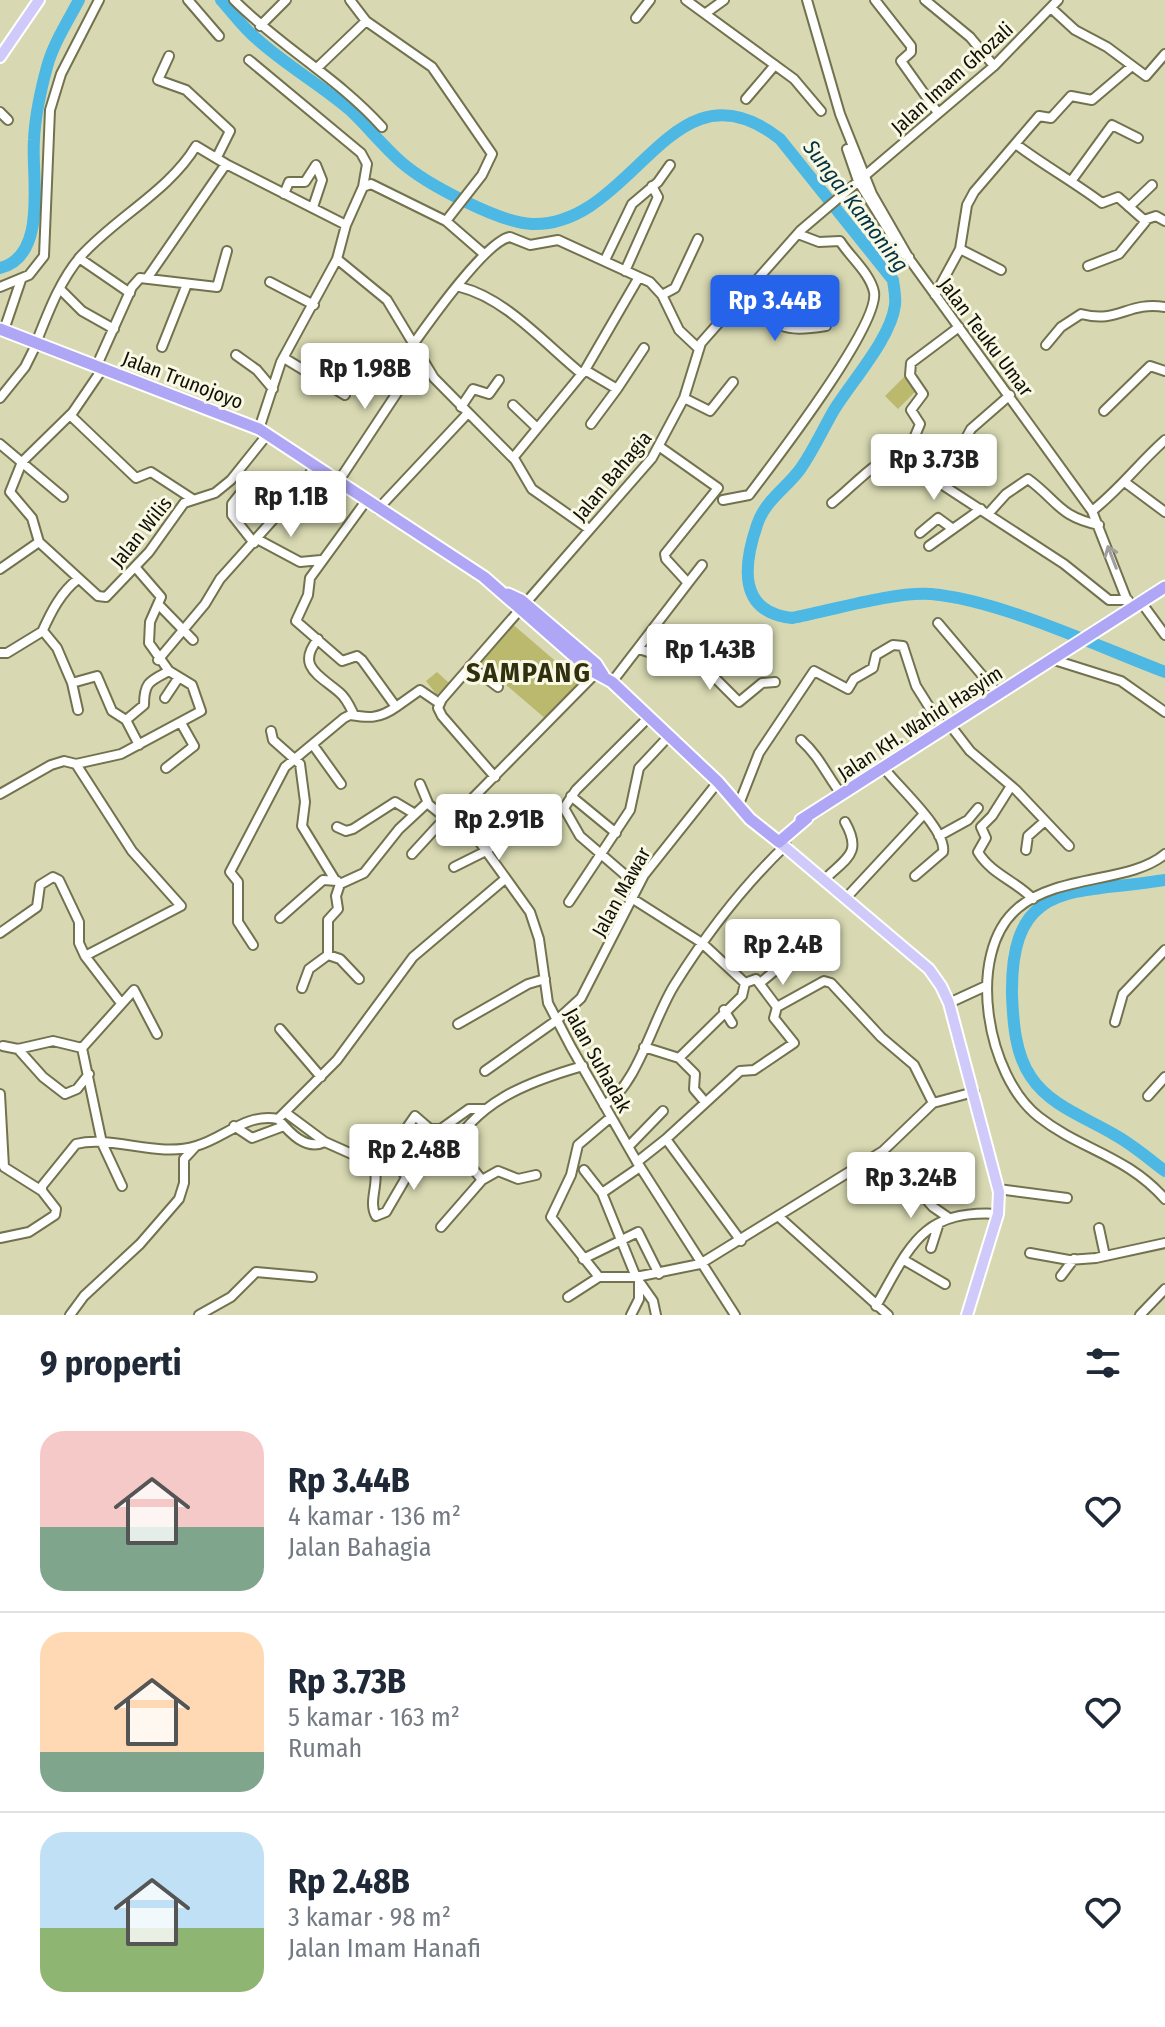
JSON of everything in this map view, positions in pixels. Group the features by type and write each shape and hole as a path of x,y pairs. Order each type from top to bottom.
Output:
{"highway":[{"name":"Jalan Trunojoyo","path":"2,329 263,432 315,466 521,605 649,717 718,782 750,819 783,841"},
{"path":"1132,603 1165,587"},
{"name":"Jalan KH. Wahid Hasyim","path":"783,841 807,818 1093,632 1132,603"}],"main road":[{"path":"0,57 39,0"},
{"path":"783,841 929,969 949,1003 998,1189 998,1214 967,1315"}],"street":[{"path":"0,287 21,280 37,267 46,243 50,110 61,74 99,0"},
{"path":"188,0 219,36"},
{"path":"234,0 260,26 345,89 382,127"},
{"path":"260,26 286,0"},
{"path":"350,0 366,21 432,67 492,154 482,175 446,221"},
{"path":"636,18 650,0"},
{"path":"686,0 794,79 821,111"},
{"path":"706,13 724,0"},
{"name":"Jalan Teuku Umar","path":"807,0 840,114 839,124 861,179 903,254 909,257 1092,511 1132,603 1165,635"},
{"path":"875,0 911,46 911,52 901,61 938,113"},
{"path":"925,0 970,37 994,66"},
{"path":"1054,3 1075,30 1107,47 1146,76 1165,54"},
{"name":"Jalan Imam Ghozali","path":"849,190 994,66 1054,3"},
{"path":"317,68 366,21"},
{"path":"169,56 158,80 186,90 230,131 217,157"},
{"path":"249,60 361,153 367,164 363,187"},
{"path":"746,99 775,65"},
{"path":"935,295 960,249 967,205 974,192 1040,115 1051,118 1071,96 1092,100 1132,66"},
{"path":"0,112 8,120"},
{"path":"1072,180 1112,125 1138,138"},
{"path":"1017,145 1039,164 1072,180 1102,203 1118,197 1146,221"},
{"path":"0,398 25,367 60,289 79,258 183,168 196,146 346,225"},
{"path":"148,277 226,164"},
{"path":"284,194 289,182 305,182 316,165 322,180 313,207"},
{"path":"605,260 629,208 670,165"},
{"path":"363,187 371,184 446,221 484,254"},
{"path":"1129,207 1152,185"},
{"path":"625,271 658,197 652,186"},
{"name":"Jalan Wilis","path":"39,542 98,596 106,597 136,568 191,498 215,493 236,474 263,432 284,358 337,259 346,225 363,187"},
{"name":"Jalan Bahagia","path":"439,703 660,447 684,398 697,347 810,221 849,190"},
{"path":"1088,266 1119,254 1146,221 1156,216 1165,221"},
{"path":"723,500 749,495 834,378 873,310 874,292 865,273 840,241 819,242 798,234"},
{"path":"412,346 484,254 505,238 518,238 530,245 558,240 656,285 679,330 697,347"},
{"path":"662,295 675,288 698,239"},
{"path":"960,249 1001,270"},
{"path":"1,498 10,492 22,462 70,415 100,366 130,293 140,278 218,286 227,251"},
{"path":"79,258 130,293"},
{"path":"337,259 387,300 420,358 464,410 514,459 539,496 589,529"},
{"path":"514,459 583,372 639,277"},
{"path":"2,329 21,280"},
{"path":"270,282 314,305"},
{"path":"162,347 187,284"},
{"path":"460,287 477,292 521,322 583,372 617,389"},
{"path":"60,289 82,311 114,329"},
{"path":"745,296 778,327 796,330 826,326"},
{"path":"1046,345 1069,320 1081,314 1107,319 1143,305 1165,307"},
{"path":"832,503 872,468 905,451 920,424 911,410 923,394 910,375 911,363 959,327"},
{"path":"591,424 644,348"},
{"path":"236,355 257,370 274,389"},
{"path":"284,358 345,395"},
{"path":"338,482 420,358"},
{"path":"1104,411 1150,366 1165,371"},
{"path":"378,509 464,410 473,389 489,394 499,380"},
{"path":"684,398 710,411 733,382"},
{"path":"941,484 971,429 1010,395"},
{"path":"513,405 537,428"},
{"path":"70,415 136,478 151,472 191,498"},
{"path":"1092,511 1126,483 1140,462 1165,440"},
{"path":"0,444 63,497"},
{"path":"660,447 718,486 665,554 688,583"},
{"path":"905,451 941,484 1064,564 1109,600 1132,603"},
{"path":"158,660 220,579 296,494 315,466"},
{"path":"236,474 247,485 230,510 236,524 256,541 300,562 321,560"},
{"path":"929,546 985,511 1028,479 1054,506 1070,516 1099,525"},
{"path":"1126,483 1165,512"},
{"path":"0,569 39,542 32,518 10,492"},
{"path":"366,501 321,560 296,617 299,625 345,662 357,656 362,660 396,707"},
{"path":"920,533 938,518 953,529"},
{"path":"420,784 428,803 445,818 463,820 464,807 603,675 639,649 702,565"},
{"path":"0,794 51,765 64,761 76,764 115,756 201,711 196,691 158,660 149,643 147,632 161,597 136,568"},
{"path":"0,654 42,632 57,610 62,593 78,579"},
{"path":"159,605 193,640"},
{"path":"938,623 998,694"},
{"path":"42,632 57,648 72,683 78,710"},
{"path":"318,639 309,652 308,661 326,684 347,700 354,715"},
{"path":"742,807 759,753 814,671 848,689 854,679 873,668 876,655 898,644 905,650 916,686 947,727 1011,786 1069,846"},
{"path":"639,649 709,672 737,701 742,701 762,683 775,682"},
{"path":"1051,659 1121,681 1165,712"},
{"path":"470,666 498,687"},
{"path":"126,720 144,705 143,686 169,671"},
{"path":"72,683 97,676 112,711 126,720 139,745"},
{"path":"165,698 179,677"},
{"path":"253,945 238,922 238,882 230,872 285,767 344,718 354,715 371,718 396,707 420,690 439,703 442,716 495,777"},
{"path":"638,886 601,857 566,818 564,808 571,796 649,717"},
{"path":"166,768 194,746 181,723"},
{"path":"271,731 273,740 297,759 303,774 302,826 338,882 338,909 328,920 328,955"},
{"path":"569,902 601,857 634,800 637,772 669,736"},
{"path":"801,740 818,756 827,776 842,795"},
{"path":"313,745 341,784"},
{"path":"76,764 132,851 181,906 85,956"},
{"path":"884,768 939,836 943,852 915,876"},
{"name":"Jalan Mawar","path":"485,1071 557,1020 588,988 638,886 669,841 718,782"},
{"path":"1011,786 981,827 986,838 978,852 990,868 1014,881 1033,899"},
{"path":"571,796 616,833"},
{"path":"337,827 346,831 353,829 395,802 415,814"},
{"path":"280,918 323,880 338,882 364,873 428,803"},
{"path":"939,836 968,820 978,808"},
{"path":"846,898 924,814"},
{"path":"412,854 445,818"},
{"name":"Jalan Suhadak","path":"463,820 535,923 548,1003 557,1020 639,1165 735,1315"},
{"path":"1026,850 1028,836 1045,821"},
{"path":"824,880 853,851 854,839 845,822"},
{"path":"454,867 486,851 522,824"},
{"path":"604,1105 615,1097 644,1047 659,1010 702,943 735,897 783,841"},
{"path":"1165,854 1149,864 1048,891 1016,909 991,950 986,986 995,1047 1029,1107 1057,1128 1118,1159 1165,1199"},
{"path":"0,933 37,907 40,885 53,877 59,880 79,922 79,943 85,956 121,1003"},
{"path":"234,1126 252,1138 283,1119 367,1023 393,980 413,957 505,879"},
{"path":"633,899 702,943 745,983"},
{"path":"760,983 772,974 789,951 776,936"},
{"path":"1115,1022 1123,994 1165,950"},
{"path":"328,955 340,959 359,979"},
{"path":"302,988 309,969 328,955"},
{"path":"458,1024 528,984 545,979"},
{"path":"745,983 756,979 777,1007"},
{"path":"602,1193 639,1165 740,1071 754,1070 793,1044 774,1018 777,1007 824,981 831,983 881,1037 914,1065 933,1103"},
{"path":"679,1058 690,1051 724,1010 742,996 745,983"},
{"path":"949,1003 986,986"},
{"path":"82,1048 132,990 137,991 157,1034"},
{"path":"724,1010 732,1023"},
{"path":"280,1029 321,1077"},
{"path":"18,1049 45,1040 82,1048"},
{"path":"1,1044 18,1049 43,1077 65,1094 77,1089 89,1074"},
{"path":"644,1047 679,1058 696,1076 694,1089 705,1102"},
{"path":"82,1048 102,1143 122,1186"},
{"path":"447,1157 453,1143 484,1109 506,1092 583,1066"},
{"path":"1148,1096 1165,1077"},
{"path":"568,1297 599,1277 639,1279 700,1264 883,1151 933,1103 974,1092"},
{"path":"0,1094 4,1167 42,1191 56,1209 55,1215 29,1232 0,1238"},
{"path":"372,1163 389,1150 414,1116 430,1129 441,1129 469,1109 484,1109"},
{"path":"629,1146 663,1111"},
{"path":"599,1277 551,1217 571,1175 578,1145 611,1117"},
{"path":"70,1315 84,1296 140,1244 179,1199 184,1183 184,1159 195,1147 234,1126 258,1119 283,1119 372,1163 377,1179 373,1209 379,1217 407,1176 415,1173 427,1145"},
{"path":"441,1129 482,1180"},
{"path":"666,1139 741,1241"},
{"path":"42,1191 50,1174 76,1144 102,1143 163,1149 195,1147"},
{"path":"389,1150 407,1176"},
{"path":"883,1151 933,1207 949,1218"},
{"path":"584,1170 602,1193 639,1279 653,1301 656,1315"},
{"path":"441,1227 482,1180 498,1171 518,1179 536,1175"},
{"path":"998,1189 1067,1198"},
{"path":"876,1306 925,1229 949,1218 976,1213 998,1214"},
{"path":"778,1216 888,1315"},
{"path":"931,1248 939,1223"},
{"path":"1099,1228 1105,1256"},
{"path":"583,1259 620,1238 641,1233 659,1274"},
{"path":"1030,1253 1074,1259 1105,1256 1165,1243"},
{"path":"1061,1276 1074,1259"},
{"path":"904,1260 945,1284"},
{"path":"199,1315 231,1297 256,1272 312,1277"},
{"path":"631,1315 639,1279"},
{"path":"1140,1315 1165,1289"}],"shaded area":[{"path":"906,375 918,389 898,409 885,396"},
{"path":"510,622 581,683 547,720 477,660"},
{"path":"437,672 449,683 437,695 426,681"}],"waterway":[{"name":"Sungai Kamoning","path":"0,268 15,260 26,248 32,231 34,140 41,94 53,50 79,0"},
{"name":"Sungai Kamoning","path":"221,0 253,36 350,110 412,171 464,201 518,222 532,224 568,218 599,200 681,129 710,116 742,118 780,139 893,280 895,302 892,318 879,345 834,410 801,468 761,516 749,556 749,585 754,597 762,607 774,614 792,618 899,596 931,594 958,598 1018,615 1165,672"},
{"name":"Sungai Kamoning","path":"1165,880 1077,892 1055,898 1036,910 1023,929 1014,957 1012,995 1018,1048 1026,1068 1039,1087 1059,1104 1122,1139 1165,1171"}],"district":[{"name":"SAMPANG","path":"529,672"}]}
